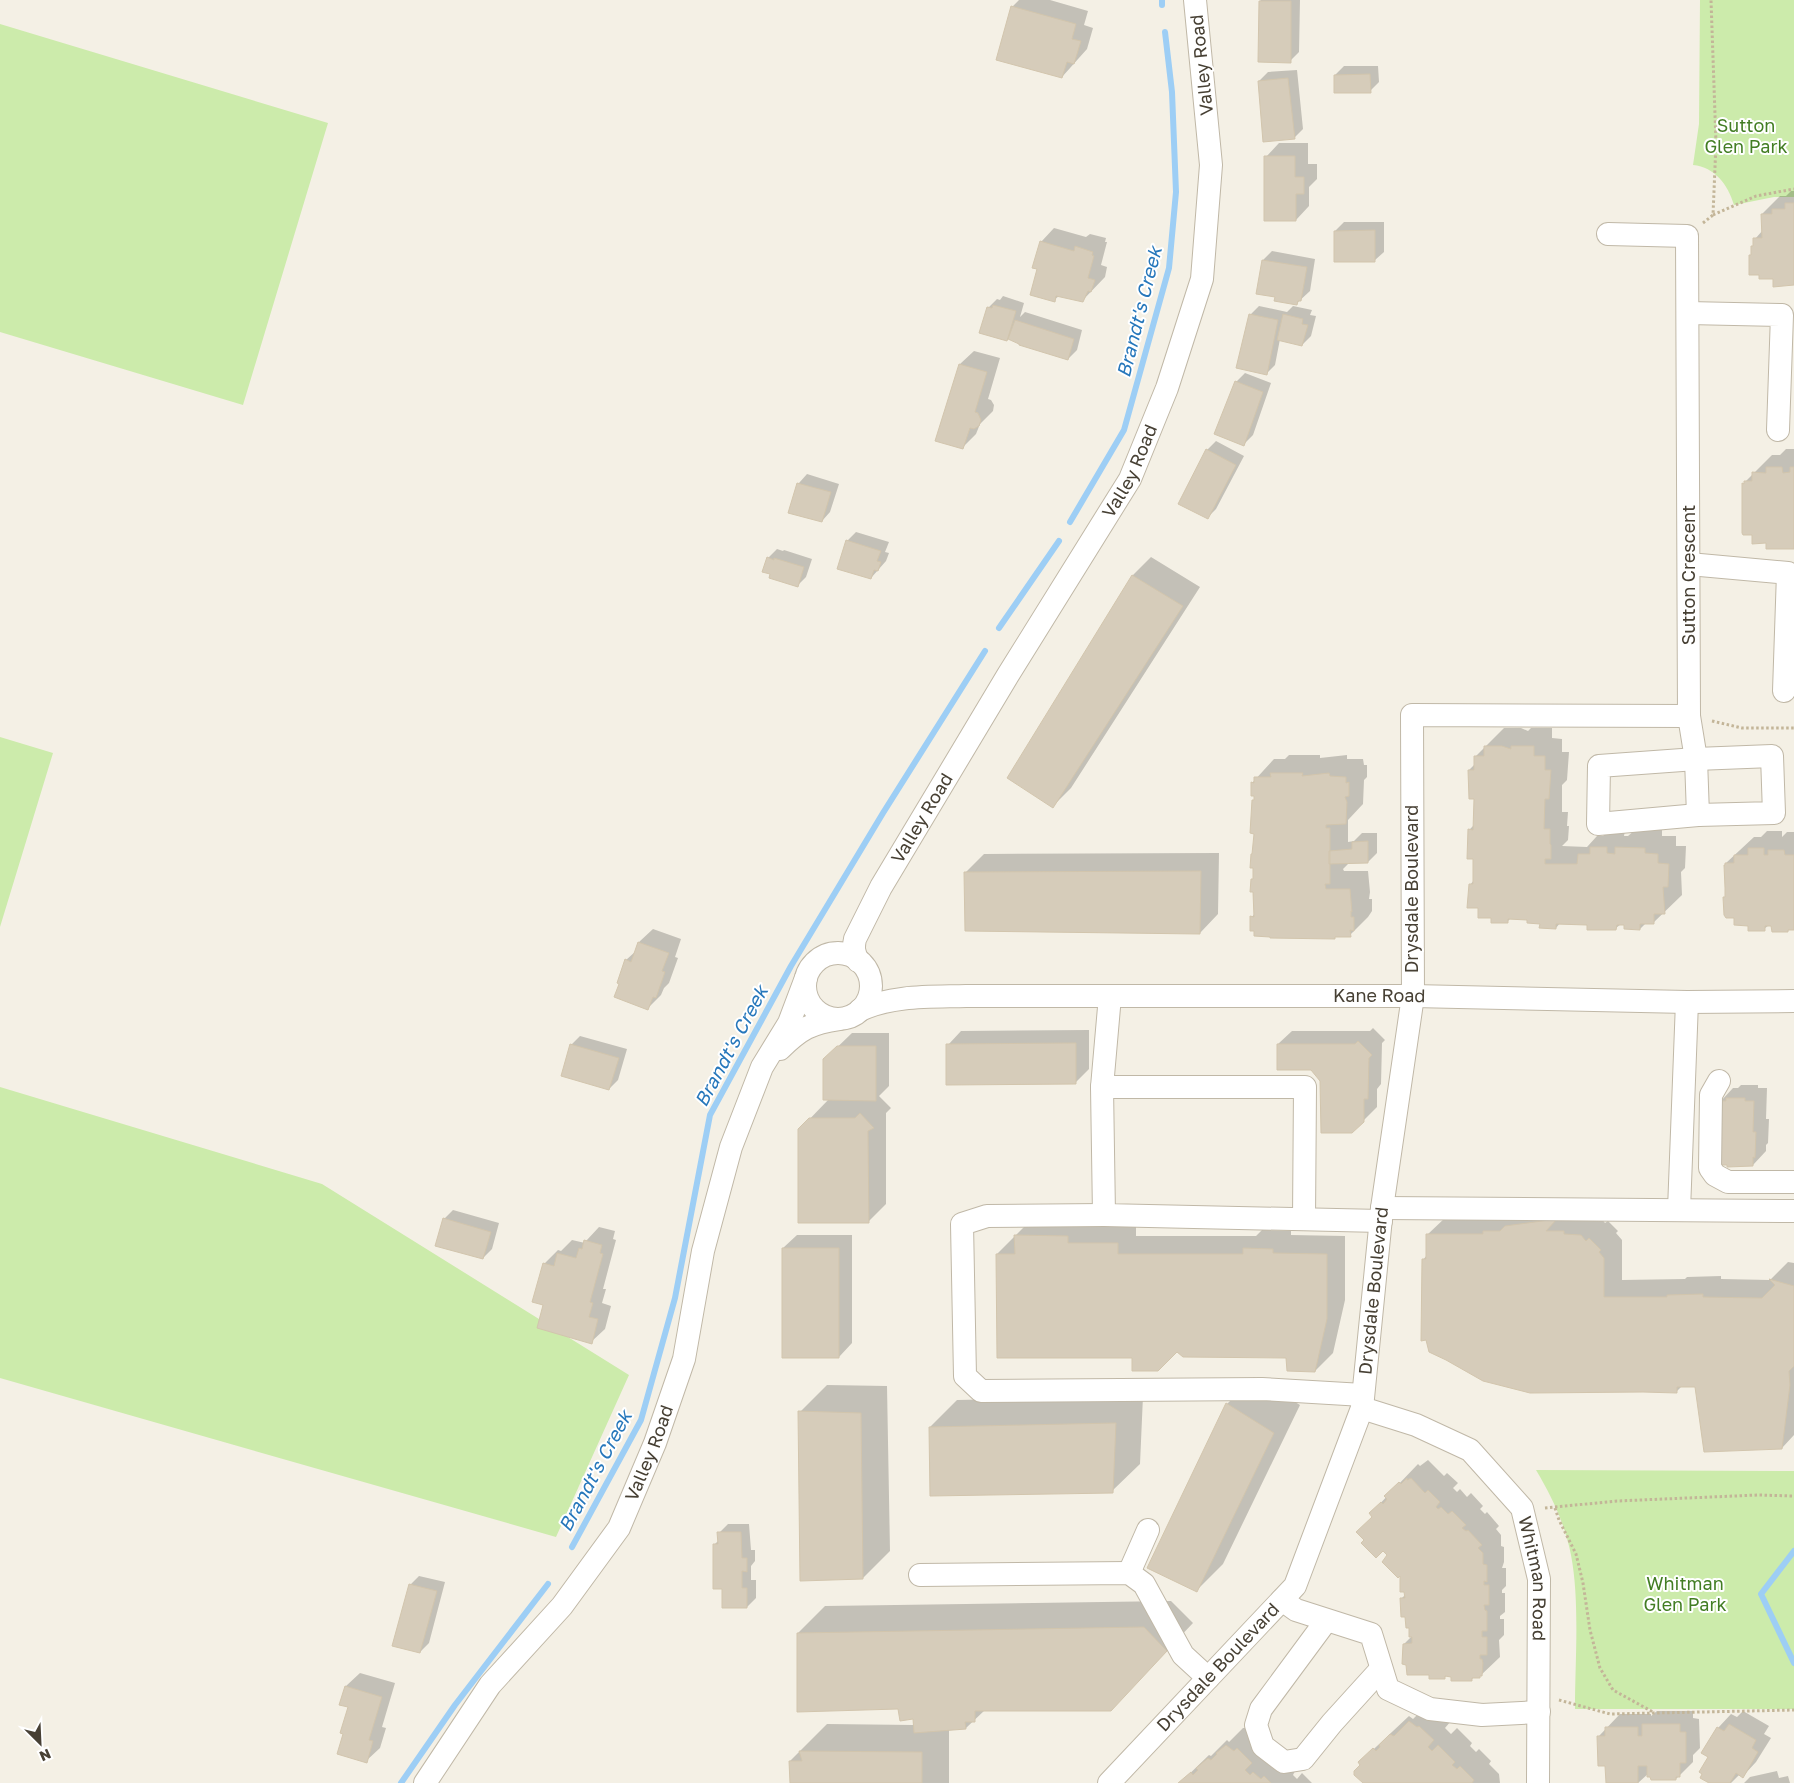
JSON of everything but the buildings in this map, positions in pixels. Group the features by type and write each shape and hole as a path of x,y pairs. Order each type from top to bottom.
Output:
{"street":[{"name":"Valley Road","path":"762,1067 791,1039 810,1025 850,1016 860,1010 866,1003 871,985 862,964 854,953 855,939 881,887 1008,674 1130,479 1167,388 1202,279 1212,165 1195,0"},
{"path":"1608,234 1687,236"},
{"name":"Sutton Crescent","path":"1687,236 1689,716 1696,759 1698,815"},
{"path":"1688,313 1782,315 1778,430"},
{"path":"1689,564 1788,573 1784,691"},
{"name":"Drysdale Boulevard","path":"1109,1783 1295,1586 1363,1402 1382,1214 1413,996 1412,715 1689,716"},
{"path":"1772,756 1774,813 1698,815 1598,824 1599,766 1696,759 1772,756"},
{"name":"Valley Road","path":"426,1783 490,1685 562,1606 619,1528 656,1443 684,1359 703,1251 731,1147 762,1067 789,1023 811,970 852,925 881,887"},
{"path":"839,1019 829,1018 820,1014 812,1007 807,998 805,988 811,970 826,955 838,953 849,955 862,964"},
{"name":"Kane Road","path":"862,964 886,983 915,992 966,996 1413,996 1686,1002 1794,1001"},
{"name":"Kane Road","path":"860,1010 873,1004 891,1000 966,996"},
{"path":"1110,996 1102,1087 1104,1215 1304,1219 1382,1214 1794,1210"},
{"path":"1679,1210 1686,1002"},
{"path":"1719,1081 1711,1095 1710,1168 1715,1175 1728,1182 1794,1182"},
{"path":"1102,1087 1305,1087 1304,1219"},
{"name":"Whitman Road","path":"1104,1215 988,1216 962,1224 965,1376 982,1391 1262,1389 1363,1402 1470,1450 1522,1508 1539,1579 1538,1783"},
{"path":"1129,1573 1148,1530"},
{"path":"920,1575 1129,1573 1144,1584 1183,1655 1208,1678"},
{"path":"1282,1600 1296,1610 1371,1634 1385,1679 1430,1709 1482,1715 1539,1703"},
{"path":"1326,1621 1260,1709 1256,1725 1263,1746 1284,1762 1303,1759 1332,1723 1385,1679"}],"path":[{"path":"1710,0 1716,143 1712,215"},
{"path":"1687,236 1712,215 1756,196 1794,190"},
{"path":"1689,716 1742,728 1794,728"},
{"path":"1522,1508 1555,1508 1617,1501 1758,1495 1794,1496"},
{"path":"1555,1508 1576,1554 1583,1583 1590,1630 1600,1668 1613,1690 1654,1713"},
{"path":"1539,1703 1610,1714 1794,1710"}],"green space":[{"name":"Sutton Glen Park","path":"1700,0 1794,0 1794,197 1774,197 1734,205 1720,178 1708,169 1693,165 1699,124"},
{"path":"0,24 328,123 243,405 0,332"},
{"path":"0,737 53,753 0,927"},
{"path":"0,1087 322,1184 629,1375 556,1537 0,1378"},
{"name":"Whitman Glen Park","path":"1536,1470 1794,1471 1794,1709 1575,1709 1576,1612 1574,1573 1565,1532 1557,1511"}],"waterway":[{"name":"Brandt's Creek","path":"1162,0 1162,5"},
{"name":"Brandt's Creek","path":"1070,522 1124,430 1169,268 1176,192 1172,92 1165,32"},
{"name":"Brandt's Creek","path":"999,628 1059,541"},
{"name":"Brandt's Creek","path":"572,1547 641,1420 675,1298 710,1115 791,966 883,813 985,651"},
{"name":"Brandt's Creek","path":"1794,1551 1761,1594 1794,1663"},
{"name":"Brandt's Creek","path":"401,1783 455,1705 548,1584"}]}
